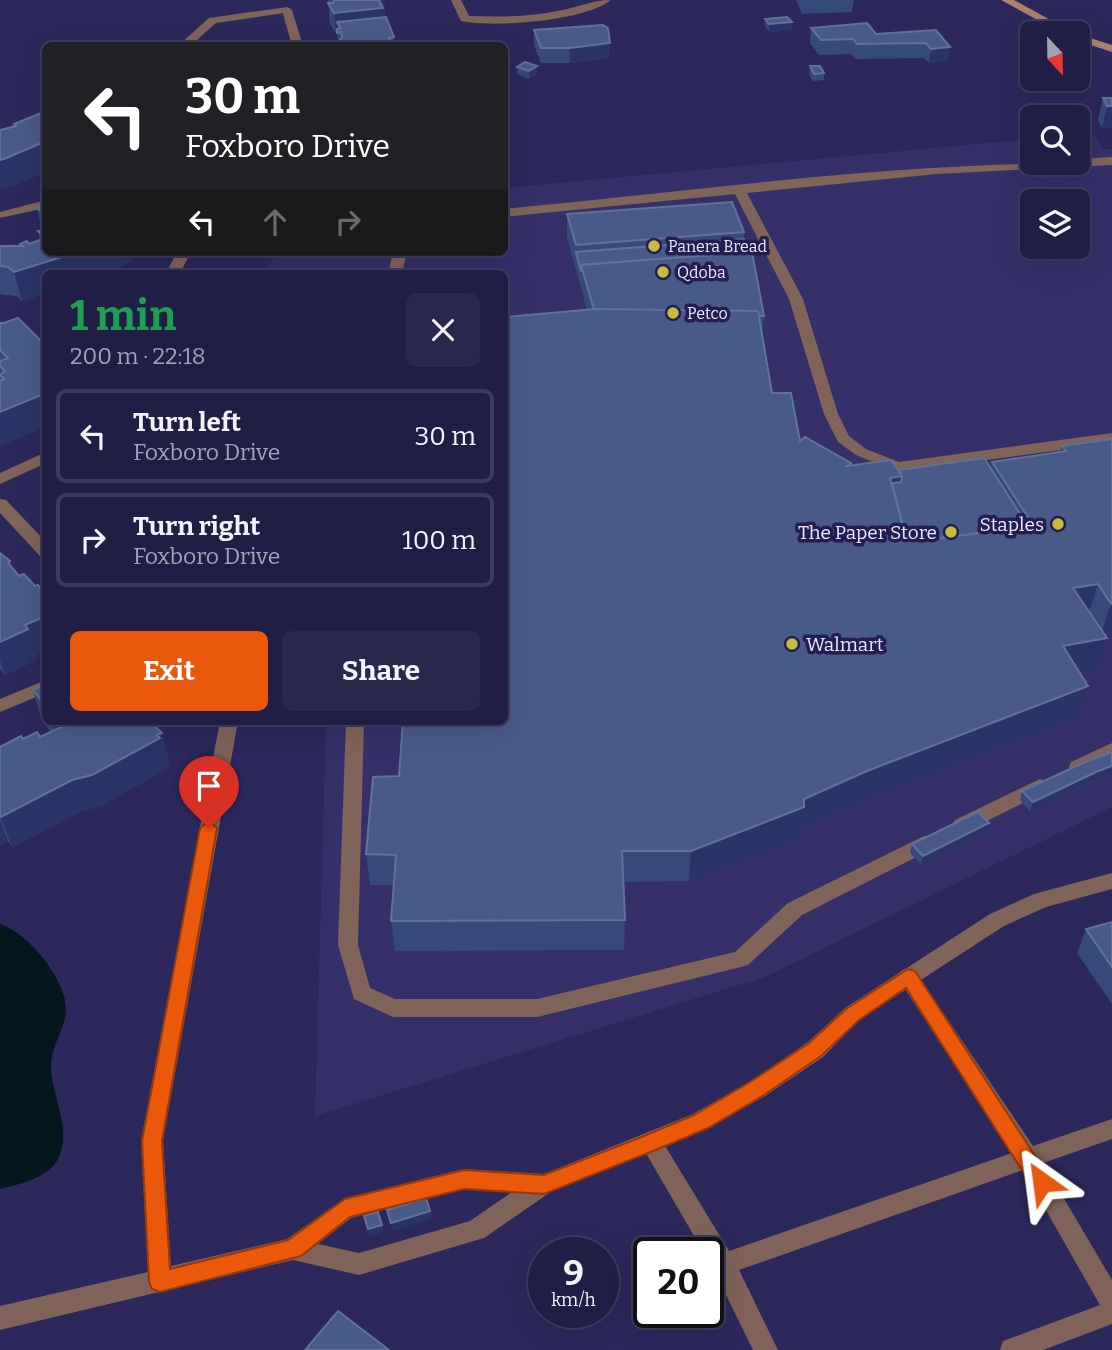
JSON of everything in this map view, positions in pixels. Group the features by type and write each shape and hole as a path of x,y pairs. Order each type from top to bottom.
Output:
{"main road":[{"path":"1006,0 1046,21"},
{"path":"1090,41 1112,49"}],"street":[{"path":"456,0 465,19 480,20 553,14 607,0"},
{"path":"188,42 213,20 287,10 297,42"},
{"path":"508,213 937,170 1112,161"},
{"path":"739,190 796,299 831,414 843,439 861,452 897,467 1112,438"},
{"path":"4,215 42,205"},
{"path":"0,480 42,459"},
{"path":"0,503 42,548"},
{"path":"0,706 42,689"},
{"path":"160,1282 152,1141 228,725"},
{"path":"355,725 348,946 360,993 393,1008 537,1009 741,958 795,909 1112,750"},
{"path":"293,1249 359,1264 476,1230 544,1184 701,1121 757,1088 815,1050 852,1014 997,920 1041,900 1112,881"},
{"path":"908,977 1028,1158 1112,1302"},
{"path":"766,1350 724,1264 1112,1129"},
{"path":"651,1143 708,1237"},
{"path":"0,1318 293,1249 345,1209 464,1179 544,1184"},
{"path":"1012,1350 1112,1312"}],"shaded area":[{"path":"1090,133 1093,133 1104,149 1112,149 1112,807 765,977 315,1116 326,725 508,725 508,270 266,270 275,256 508,256 508,188 1020,140 1020,175 1090,175"}],"water":[{"path":"0,924 22,937 44,959 60,985 66,1009 51,1066 63,1125 62,1149 57,1161 46,1172 31,1180 0,1189"}],"building":[{"path":"334,0 379,0 383,8 334,13 328,3 333,3"},
{"path":"386,17 394,37 389,38 390,42 337,42 342,38 341,32 337,33 337,29 341,28 337,22"},
{"path":"787,17 792,22 769,24 765,19"},
{"path":"867,23 876,34 936,30 950,47 931,49 926,43 857,44 853,39 821,40 811,28"},
{"path":"603,25 608,28 610,43 570,48 541,48 534,30"},
{"path":"525,62 537,66 529,71 517,67"},
{"path":"810,66 820,66 824,73 814,74"},
{"path":"1103,98 1112,98 1112,106 1107,106"},
{"path":"42,113 42,143 0,160 0,130 16,126 14,124"},
{"path":"732,202 744,232 576,245 567,214"},
{"path":"42,239 42,256 65,256 14,272 8,267 0,266 0,246 23,246 20,244 27,241 29,244"},
{"path":"744,239 749,252 581,265 581,272 576,252"},
{"path":"752,252 764,316 759,316 758,311 594,310 581,265"},
{"name":"Walmart","path":"595,309 758,311 772,393 791,393 800,441 805,437 851,463 847,466 891,460 902,476 890,478 904,530 934,531 934,539 1033,525 992,462 1066,451 1062,446 1112,439 1112,603 1098,584 1073,588 1107,638 1063,646 1088,686 867,771 804,799 804,807 691,851 622,851 625,920 391,921 396,855 366,854 373,777 399,776 403,725 508,725 508,317"},
{"path":"18,318 42,342 42,395 0,412 0,381 4,379 0,375 5,371 0,366 0,361 8,358 0,350 0,323"},
{"path":"984,458 1028,526 934,539 934,531 904,530 892,483 901,482 899,470"},
{"path":"0,553 10,561 8,563 19,576 24,574 42,590 42,618 25,625 28,629 0,642"},
{"path":"42,686 42,701 33,690"},
{"path":"66,725 153,725 162,733 157,735 160,738 92,775 72,780 1,817 0,747 21,736 23,739 37,732 40,737"},
{"path":"1112,752 1112,766 1033,802 1022,791 1085,762"},
{"path":"978,812 989,823 923,856 912,844"},
{"path":"1112,922 1112,967 1086,929"},
{"path":"426,1198 430,1211 391,1223 387,1210"},
{"path":"378,1212 382,1225 368,1229 364,1216"},
{"path":"338,1311 389,1350 305,1350"}],"place":[{"name":"Panera Bread","path":"654,246"},
{"name":"Qdoba","path":"663,272"},
{"name":"Petco","path":"673,313"},
{"name":"Staples","path":"1058,524"},
{"name":"The Paper Store","path":"951,532"},
{"name":"Walmart","path":"792,644"}],"route":[{"path":"209,828 152,1141 160,1282 293,1249 345,1209 464,1179 544,1184 651,1143 701,1121 757,1088 815,1050 852,1014 908,977 1042,1182"}]}
